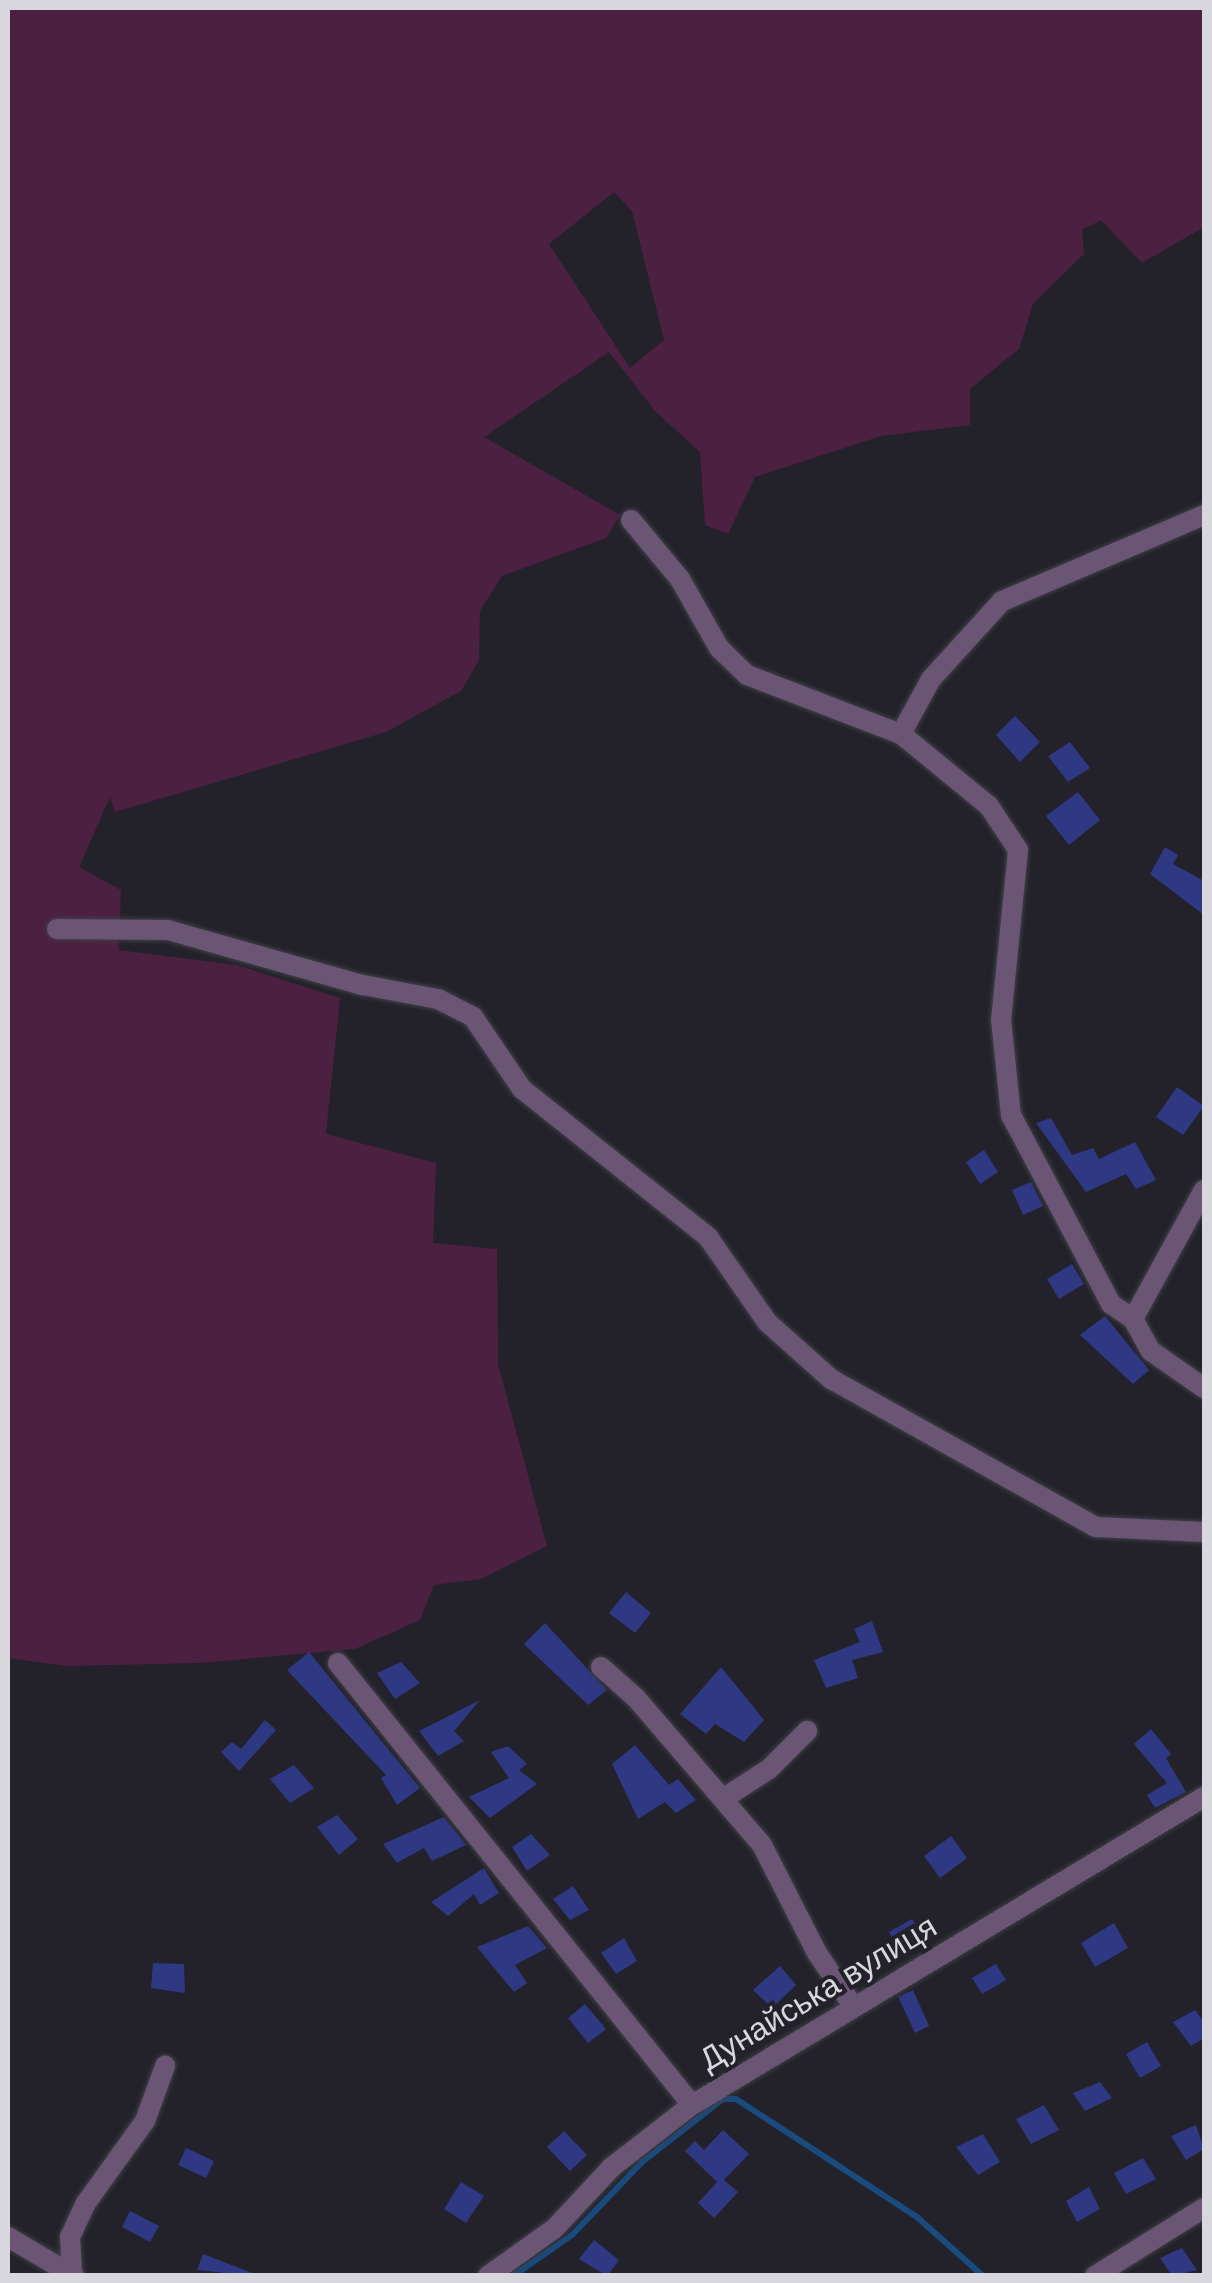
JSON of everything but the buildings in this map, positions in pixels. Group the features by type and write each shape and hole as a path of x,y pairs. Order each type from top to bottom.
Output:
{"street":[{"path":"902,734 931,679 1002,600 1204,515"},
{"path":"631,520 680,579 719,648 748,674 902,734 989,806 1018,850 1001,1018 1011,1115 1056,1193 1074,1245 1111,1304 1132,1320 1151,1351 1204,1388"},
{"path":"57,929 168,930 363,985 438,999 473,1017 522,1089 708,1237 767,1322 831,1379 1096,1527 1204,1532"},
{"path":"1132,1320 1204,1190"},
{"path":"338,1664 692,2104"},
{"path":"601,1667 724,1798 762,1845 818,1953 851,2003"},
{"path":"724,1798 769,1769 807,1731"},
{"name":"Дунайська вулиця","path":"488,2276 554,2229 612,2166 692,2104 851,2003 1204,1796"},
{"path":"74,2275 70,2237 86,2203 145,2121 165,2066"},
{"path":"1095,2276 1204,2208"},
{"path":"8,2237 74,2275"}],"shaded area":[{"path":"8,8 1204,8 1204,227 1142,263 1101,220 1082,230 1084,254 1033,304 1019,349 970,389 970,425 881,436 755,477 728,534 705,525 700,452 655,411 609,352 484,437 620,515 606,538 502,576 480,611 479,660 461,691 386,732 115,812 110,797 79,867 121,890 119,950 237,965 340,998 326,1134 436,1163 433,1243 497,1249 498,1364 547,1546 481,1579 434,1585 420,1620 355,1649 200,1663 68,1666 8,1658","holes":["614,192 632,211 664,340 630,368 549,244"]}],"waterway":[{"path":"513,2276 572,2235 641,2163 723,2099 736,2099 917,2217 983,2276"}]}
